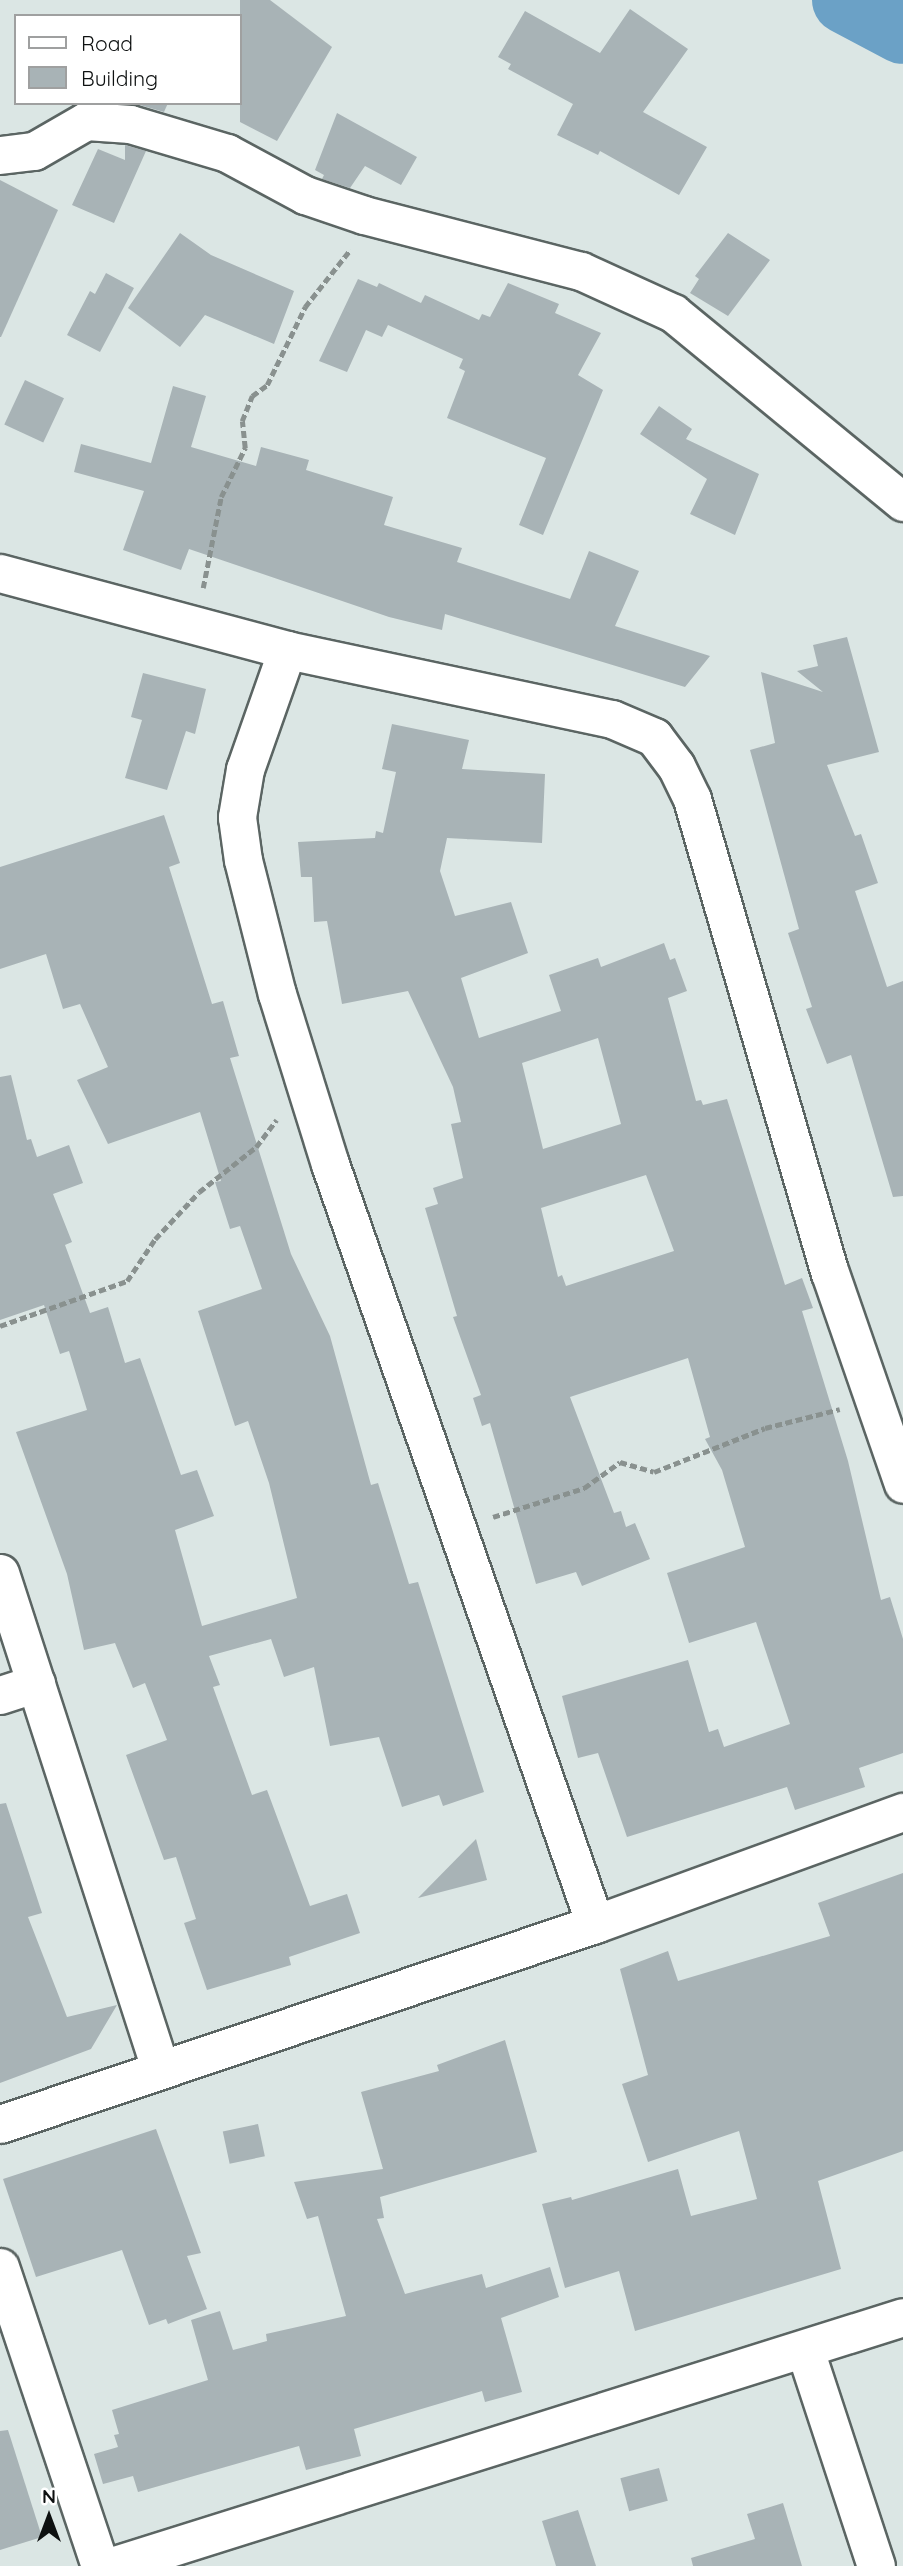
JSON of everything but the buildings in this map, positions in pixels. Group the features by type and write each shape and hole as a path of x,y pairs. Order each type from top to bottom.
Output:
{"street":[{"path":"0,155 34,151 86,121 108,120 226,153 304,195 364,215 581,271 673,313 903,502"},
{"path":"0,573 287,650 612,719 654,737 676,765 692,799 830,1273 903,1484"},
{"path":"287,650 245,769 237,817 243,860 302,1072 456,1530 595,1924"},
{"path":"0,1573 160,2068"},
{"path":"0,1695 36,1683"},
{"path":"0,2124 160,2068 595,1924 903,1812"},
{"path":"0,2267 100,2566"},
{"path":"112,2566 903,2317"},
{"path":"805,2350 876,2566"}],"path":[{"path":"196,626 221,497 245,448 242,421 252,396 267,385 304,307 360,238 364,215"},
{"path":"0,1326 127,1281 155,1239 199,1192 256,1147 283,1109 302,1072"},
{"path":"456,1530 584,1488 620,1462 654,1472 765,1428 873,1398"}],"waterway":[{"path":"846,0 903,30"}]}
